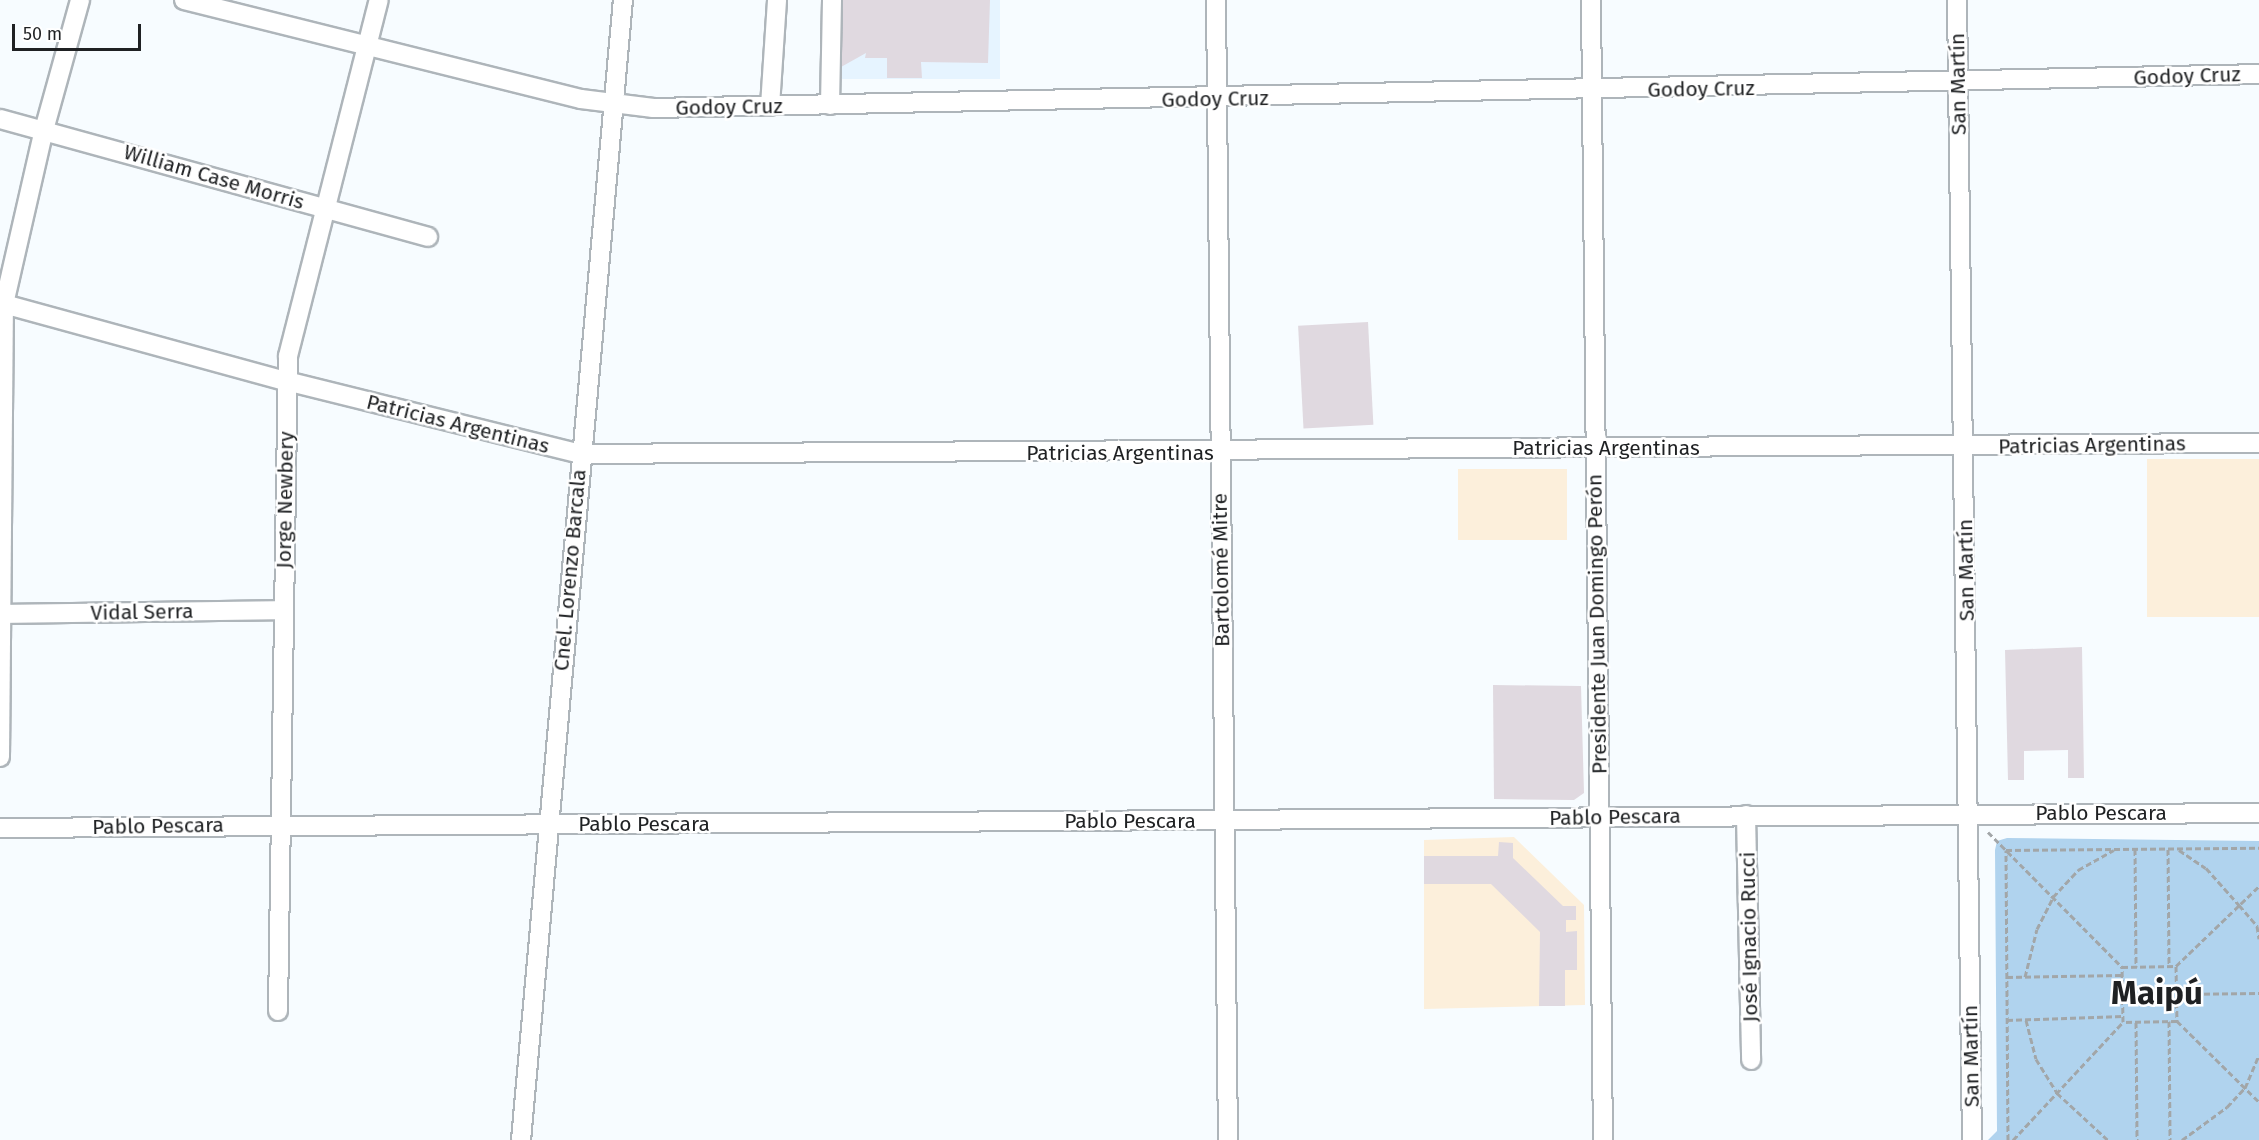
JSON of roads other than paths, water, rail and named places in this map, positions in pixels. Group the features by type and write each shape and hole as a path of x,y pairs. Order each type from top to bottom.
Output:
{"street":[{"path":"0,757 2,304 44,130 80,0"},
{"name":"Godoy Cruz","path":"184,0 366,48 613,105 653,108 1217,99 2259,74"},
{"name":"Jorge Newbery","path":"278,1011 288,356 379,0"},
{"name":"Cnel. Lorenzo Barcala","path":"521,1140 580,454 623,0"},
{"path":"770,106 777,0"},
{"path":"830,105 832,0"},
{"name":"Bartolomé Mitre","path":"1216,0 1228,1140"},
{"name":"Presidente Juan Domingo Perón","path":"1591,0 1603,1140"},
{"name":"San Martín","path":"1957,0 1972,1140"},
{"name":"William Case Morris","path":"0,119 428,237"},
{"name":"Patricias Argentinas","path":"2,304 286,381 580,454 1220,452 2259,443"},
{"name":"Vidal Serra","path":"1,614 284,610"},
{"name":"Pablo Pescara","path":"0,828 1599,818 1968,812 2259,813"},
{"name":"José Ignacio Rucci","path":"1746,815 1751,1060"}],"district":[{"name":"Maipú","path":"2157,994"}]}
